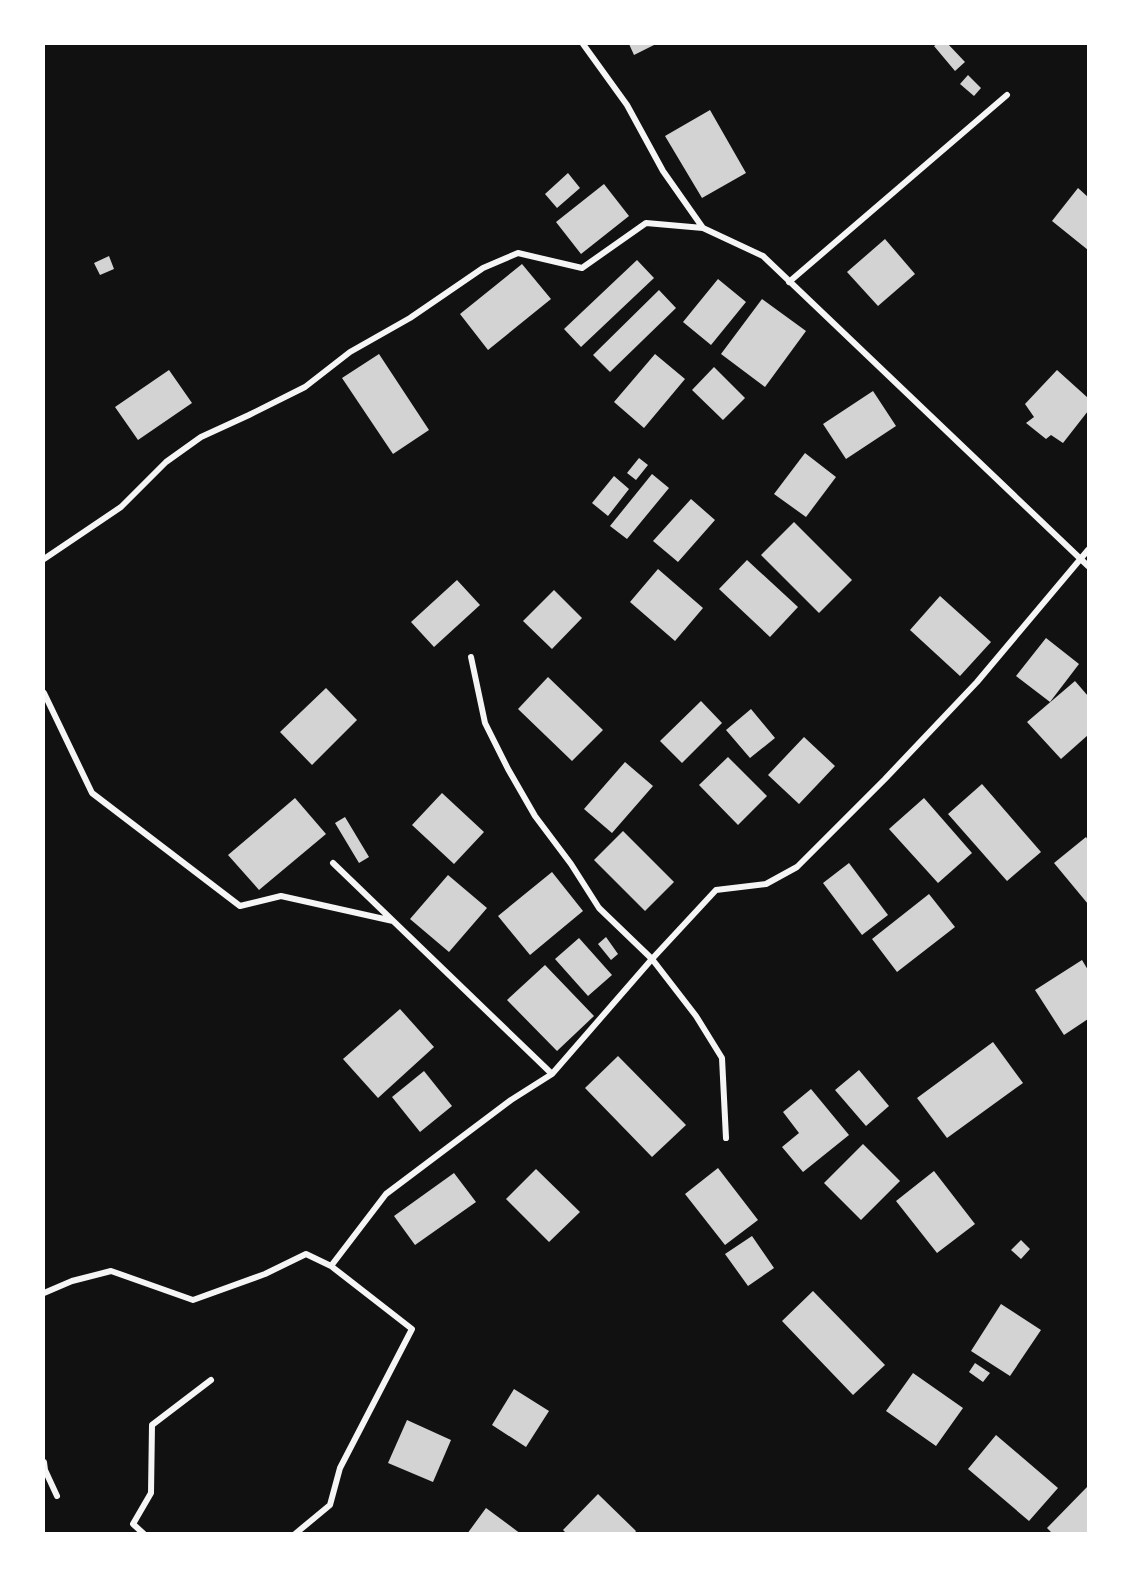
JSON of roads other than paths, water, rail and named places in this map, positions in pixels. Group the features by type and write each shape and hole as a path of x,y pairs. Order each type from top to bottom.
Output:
{"street":[{"path":"583,44 627,105 663,171 703,228"},
{"path":"789,282 1007,95"},
{"path":"44,559 121,507 166,462 201,437 305,387 350,352 410,318 483,268 518,252 582,268 646,223 703,228 763,256 1089,566"},
{"path":"331,1266 386,1194 511,1100 552,1074 651,959 716,890 765,884 797,867 977,682 1089,550"},
{"path":"471,657 485,723 508,770 535,816 571,864 599,908 651,959 696,1016 722,1058 726,1138"},
{"path":"44,693 92,793 240,906 280,896 393,921"},
{"path":"333,863 552,1074"},
{"path":"44,1293 72,1281 111,1271 193,1300 265,1274 306,1254 331,1266 412,1329 340,1468 330,1504 295,1533"},
{"path":"144,1533 133,1524 151,1493 152,1425 211,1380"},
{"path":"44,1462 45,1470 57,1496"}]}
